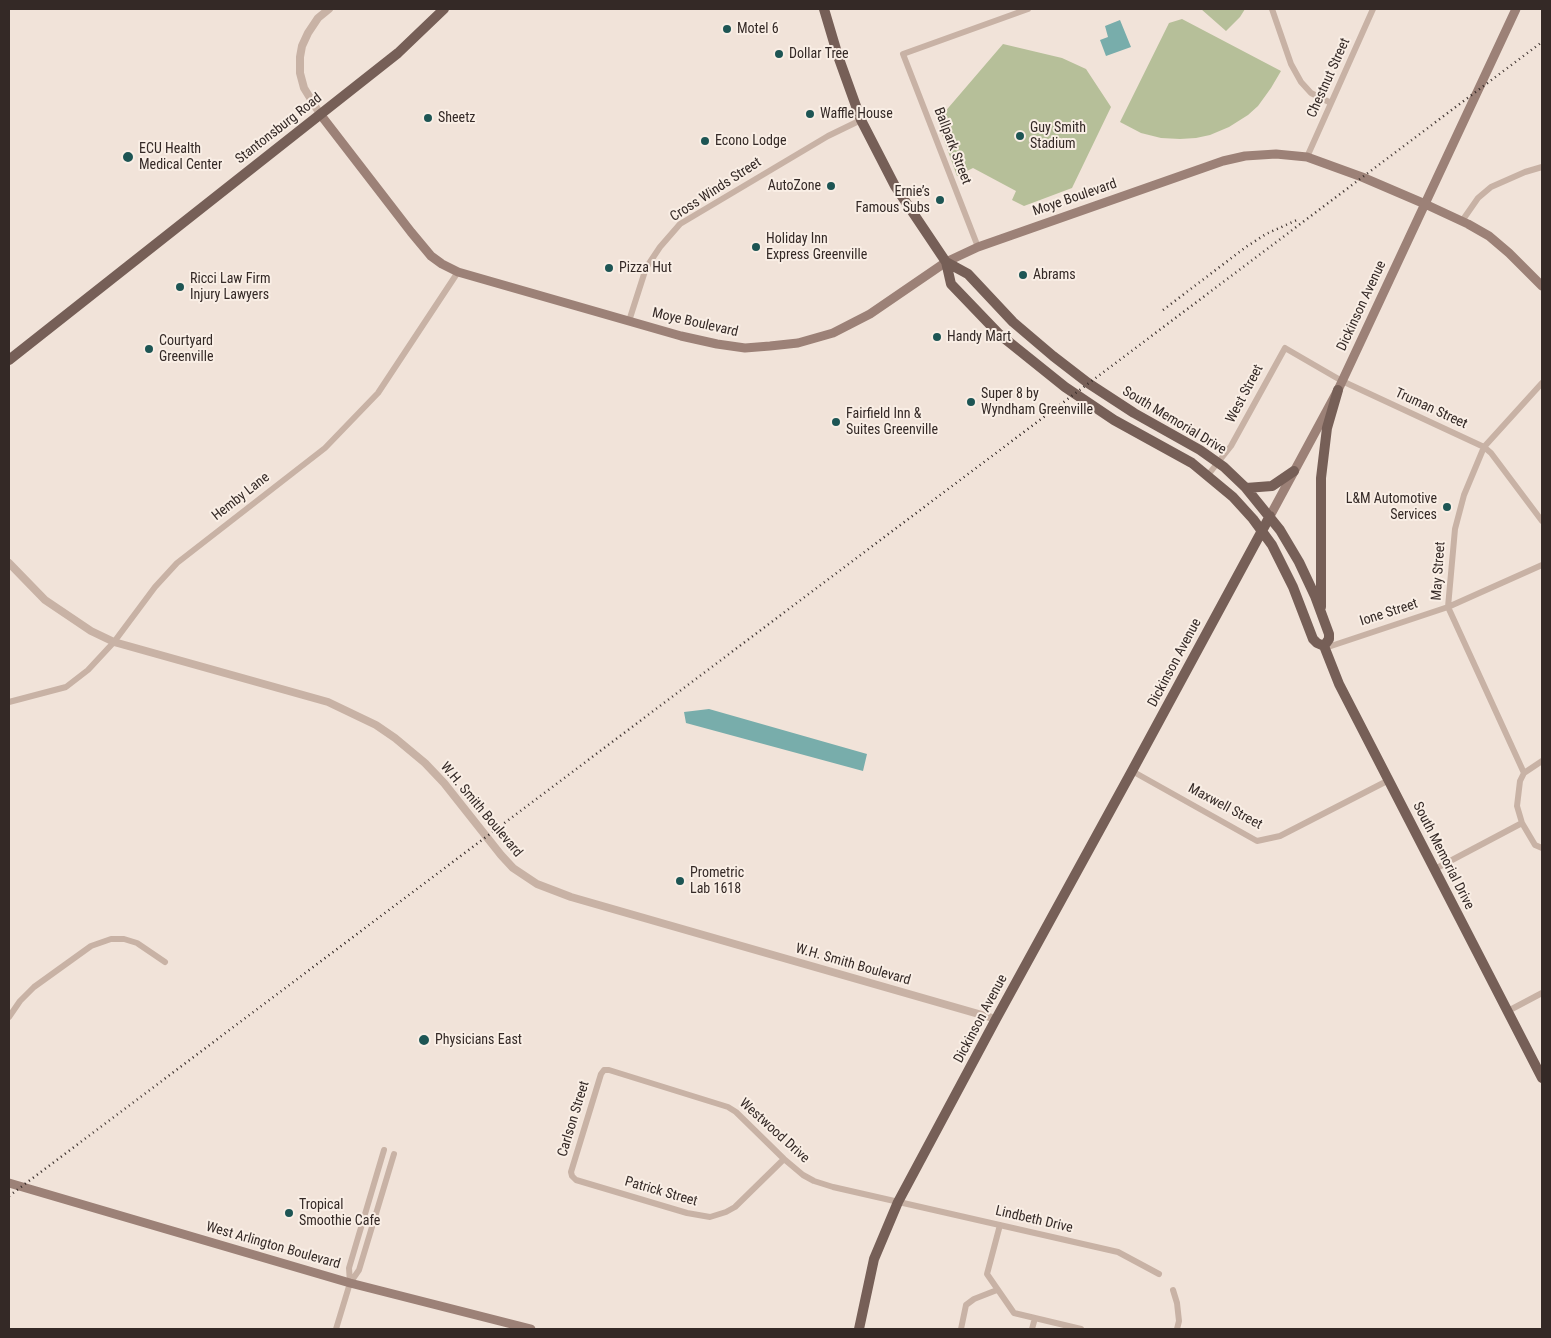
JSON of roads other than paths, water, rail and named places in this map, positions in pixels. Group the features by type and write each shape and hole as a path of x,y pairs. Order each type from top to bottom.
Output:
{"main road":[{"name":"Stantonsburg Road","path":"9,360 398,53 444,9"},
{"name":"South Memorial Drive","path":"824,9 838,56 861,120 895,186 946,262 951,284 981,318 1016,349 1095,407 1131,430 1180,456 1208,475 1233,497 1262,531 1290,580 1313,640 1324,647 1339,684 1542,1078"},
{"name":"Dickinson Avenue","path":"859,1329 874,1259 898,1202 1340,385 1516,9"},
{"name":"Moye Boulevard","path":"320,114 411,232 432,256 458,272 681,336 745,348 798,343 833,333 858,321 946,262 978,247 1224,161 1244,156 1276,154 1307,157 1425,204 1462,221 1499,243 1542,286"},
{"name":"South Memorial Drive","path":"946,262 968,274 1014,322 1088,383 1134,413 1184,440 1217,462 1246,488 1270,516 1291,546 1299,562 1321,613 1329,639 1324,647"},
{"path":"1321,613 1321,478 1327,428 1340,385"},
{"path":"1246,488 1272,486 1294,471"},
{"name":"West Arlington Boulevard","path":"9,1184 350,1283 531,1329"}],"street":[{"name":"Moye Boulevard","path":"320,114 304,88 300,73 300,57 302,46 308,33 318,18 329,9"},
{"name":"Ballpark Street","path":"978,247 903,54 1028,9"},
{"path":"1272,9 1291,64 1301,82 1311,93 1331,103"},
{"name":"Chestnut Street","path":"1307,157 1373,9"},
{"name":"Cross Winds Street","path":"629,321 646,268 660,247 680,224 820,140 861,120"},
{"path":"1462,221 1478,198 1491,187 1525,172 1542,167"},
{"name":"Hemby Lane","path":"9,702 66,687 88,670 114,642 155,587 177,563 325,448 378,393 458,272"},
{"name":"Truman Street","path":"1285,348 1340,385 1484,447 1491,453 1542,521"},
{"name":"West Street","path":"1208,475 1235,440 1285,348"},
{"name":"May Street","path":"1524,773 1448,606 1455,529 1464,495 1484,447 1542,383"},
{"name":"W.H. Smith Boulevard","path":"9,563 45,600 91,631 114,642 328,702 376,725 425,763 444,783 507,861 537,884 571,896 996,1019"},
{"name":"Ione Street","path":"1324,647 1448,606 1542,565"},
{"path":"1542,760 1524,773 1520,781 1517,806 1522,823 1535,845 1542,848"},
{"name":"Maxwell Street","path":"1132,771 1257,842 1280,836 1388,780"},
{"path":"1434,869 1522,823"},
{"path":"9,1017 20,1001 34,987 91,946 111,939 124,939 137,943 165,962"},
{"path":"1508,1011 1542,993"},
{"name":"Westwood Drive","path":"604,1070 728,1107 736,1112 803,1175 814,1181 898,1202"},
{"name":"Carlson Street","path":"572,1176 571,1172 600,1074 604,1070"},
{"path":"350,1283 349,1268 384,1150"},
{"path":"336,1329 350,1283 359,1270 394,1154"},
{"name":"Patrick Street","path":"572,1176 576,1180 687,1213 710,1217 735,1207 784,1159"},
{"name":"Lindbeth Drive","path":"898,1202 1118,1252 1159,1274"},
{"path":"1000,1225 987,1274 1014,1313 1082,1329"},
{"path":"961,1329 966,1305 974,1299 997,1290"},
{"path":"1173,1290 1178,1304 1179,1321 1177,1329"},
{"path":"1032,1329 1035,1318"}],"water":[{"path":"1120,20 1131,47 1106,56 1100,40 1108,37 1105,26"},
{"path":"709,709 867,754 863,771 686,723 684,712"}],"railway":[{"path":"9,1196 1542,42"},
{"path":"1163,310 1246,247 1266,234 1297,220"}],"place":[{"name":"Motel 6","path":"727,29"},
{"name":"Dollar Tree","path":"779,54"},
{"name":"Waffle House","path":"810,114"},
{"name":"Sheetz","path":"428,118"},
{"name":"Guy Smith Stadium","path":"1020,136"},
{"name":"Econo Lodge","path":"705,141"},
{"name":"ECU Health Medical Center","path":"128,157"},
{"name":"AutoZone","path":"831,186"},
{"name":"Ernie’s Famous Subs","path":"940,200"},
{"name":"Holiday Inn Express Greenville","path":"756,247"},
{"name":"Pizza Hut","path":"609,268"},
{"name":"Abrams","path":"1023,275"},
{"name":"Ricci Law Firm Injury Lawyers","path":"180,287"},
{"name":"Handy Mart","path":"937,337"},
{"name":"Courtyard Greenville","path":"149,349"},
{"name":"Super 8 by Wyndham Greenville","path":"971,402"},
{"name":"Fairfield Inn & Suites Greenville","path":"836,422"},
{"name":"L&M Automotive Services","path":"1447,507"},
{"name":"Prometric Lab 1618","path":"680,881"},
{"name":"Physicians East","path":"424,1040"},
{"name":"Tropical Smoothie Cafe","path":"289,1213"}]}
